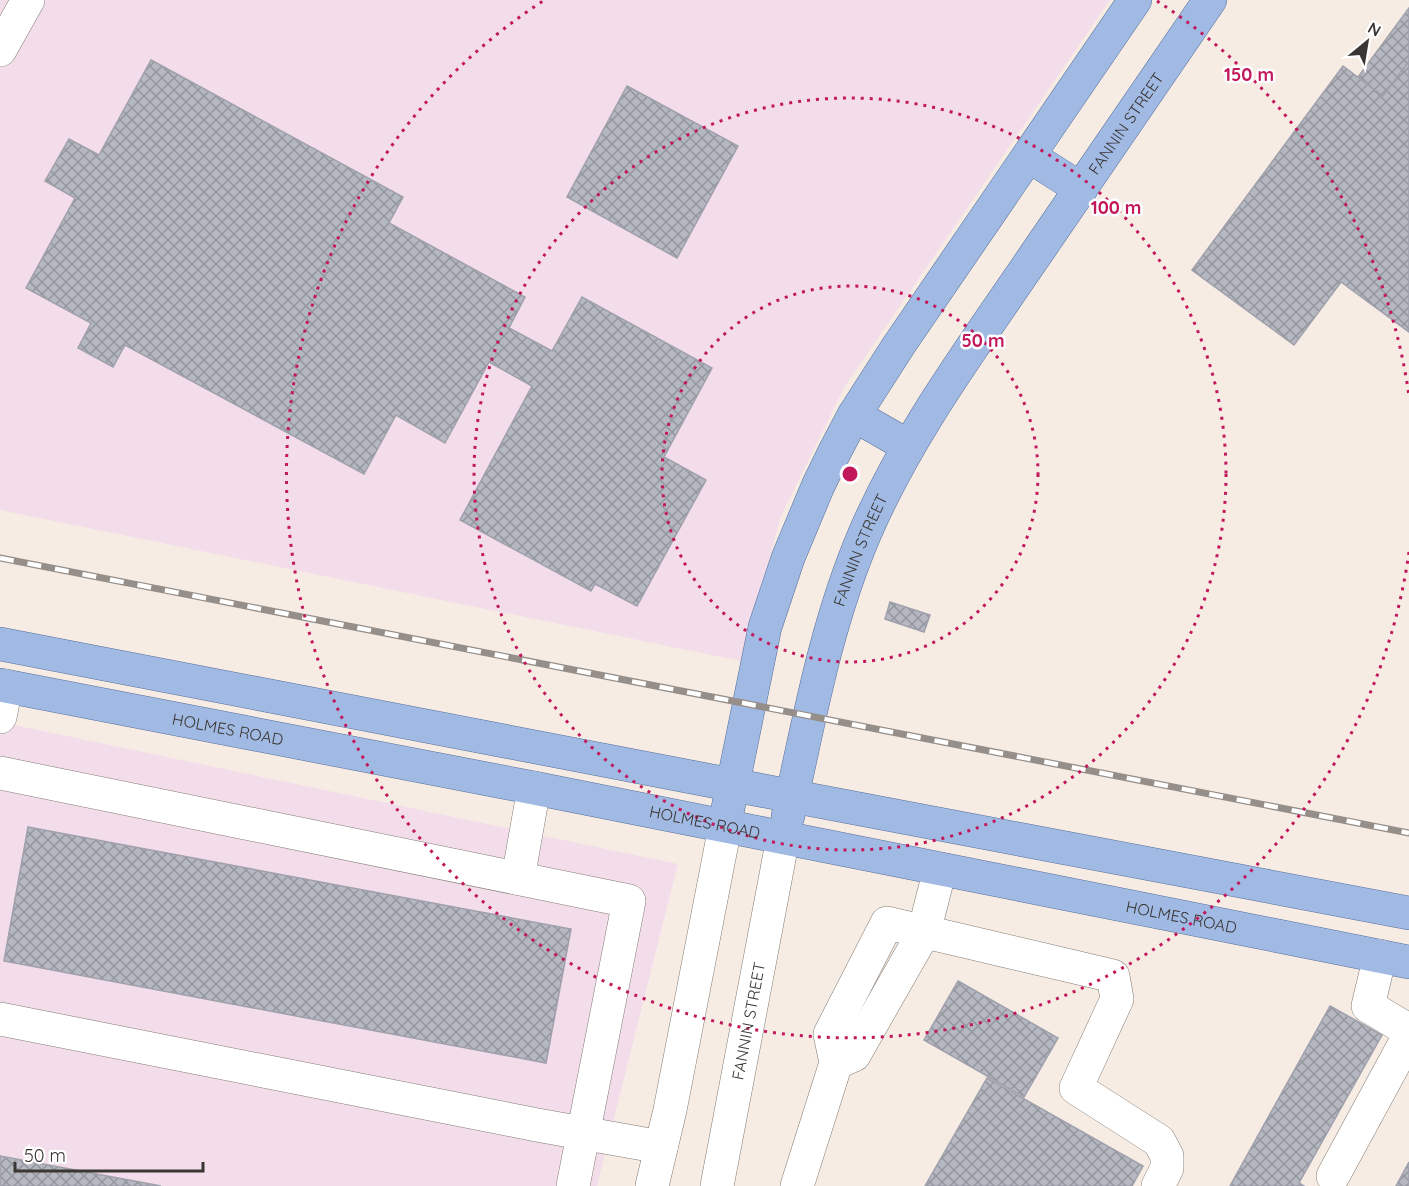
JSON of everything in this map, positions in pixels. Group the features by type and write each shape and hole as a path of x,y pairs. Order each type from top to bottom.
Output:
{"main road":[{"path":"725,827 761,647 776,592 818,486 854,415 899,345 1135,0"},
{"name":"FANNIN STREET","path":"783,838 815,688 836,611 864,535 908,446 953,375 1210,0"},
{"path":"1029,156 1081,189"},
{"path":"854,415 908,446"},
{"path":"2,696 8,645 1398,911 1395,959"},
{"name":"HOLMES ROAD","path":"2,696 534,788 1395,959"}],"street":[{"path":"0,50 28,0"},
{"path":"0,773 629,901 573,1186"},
{"path":"518,878 534,788"},
{"path":"652,1186 662,1147 725,827"},
{"name":"FANNIN STREET","path":"717,1186 783,838"},
{"path":"924,932 940,869"},
{"path":"797,1186 836,1063 830,1034 886,923 1113,976 1117,999 1076,1088 1159,1141 1167,1156 1167,1168 1158,1186"},
{"path":"1333,1176 1404,1045 1408,1030 1368,1006 1395,959"},
{"path":"0,1019 662,1147"}],"shaded area":[{"path":"0,0 1110,0 845,386 781,516 741,661 0,510"},
{"path":"0,722 678,864 597,1186 0,1186"}],"building":[{"path":"1409,8 1409,61 1383,96 1358,77"},
{"path":"151,60 403,197 389,223 525,297 509,328 552,351 582,297 712,368 664,457 706,480 637,606 595,584 591,591 460,520 532,386 489,362 445,443 396,415 364,474 125,345 113,367 78,348 91,323 26,288 75,198 45,181 69,139 99,155"},
{"path":"1409,61 1409,332 1341,282 1294,345 1192,270 1343,66 1383,96"},
{"path":"627,86 738,146 677,258 567,197"},
{"path":"890,602 930,615 924,632 885,619"},
{"path":"28,827 571,929 546,1063 4,961"},
{"path":"958,981 1058,1038 1024,1097 924,1040"},
{"path":"1330,1006 1382,1035 1299,1183 1304,1186 1230,1186"},
{"path":"987,1078 1143,1166 1132,1186 925,1186"},
{"path":"0,1156 161,1186 0,1186"},
{"path":"1409,1162 1409,1186 1396,1186"}],"railway":[{"path":"0,558 1409,833"}]}
